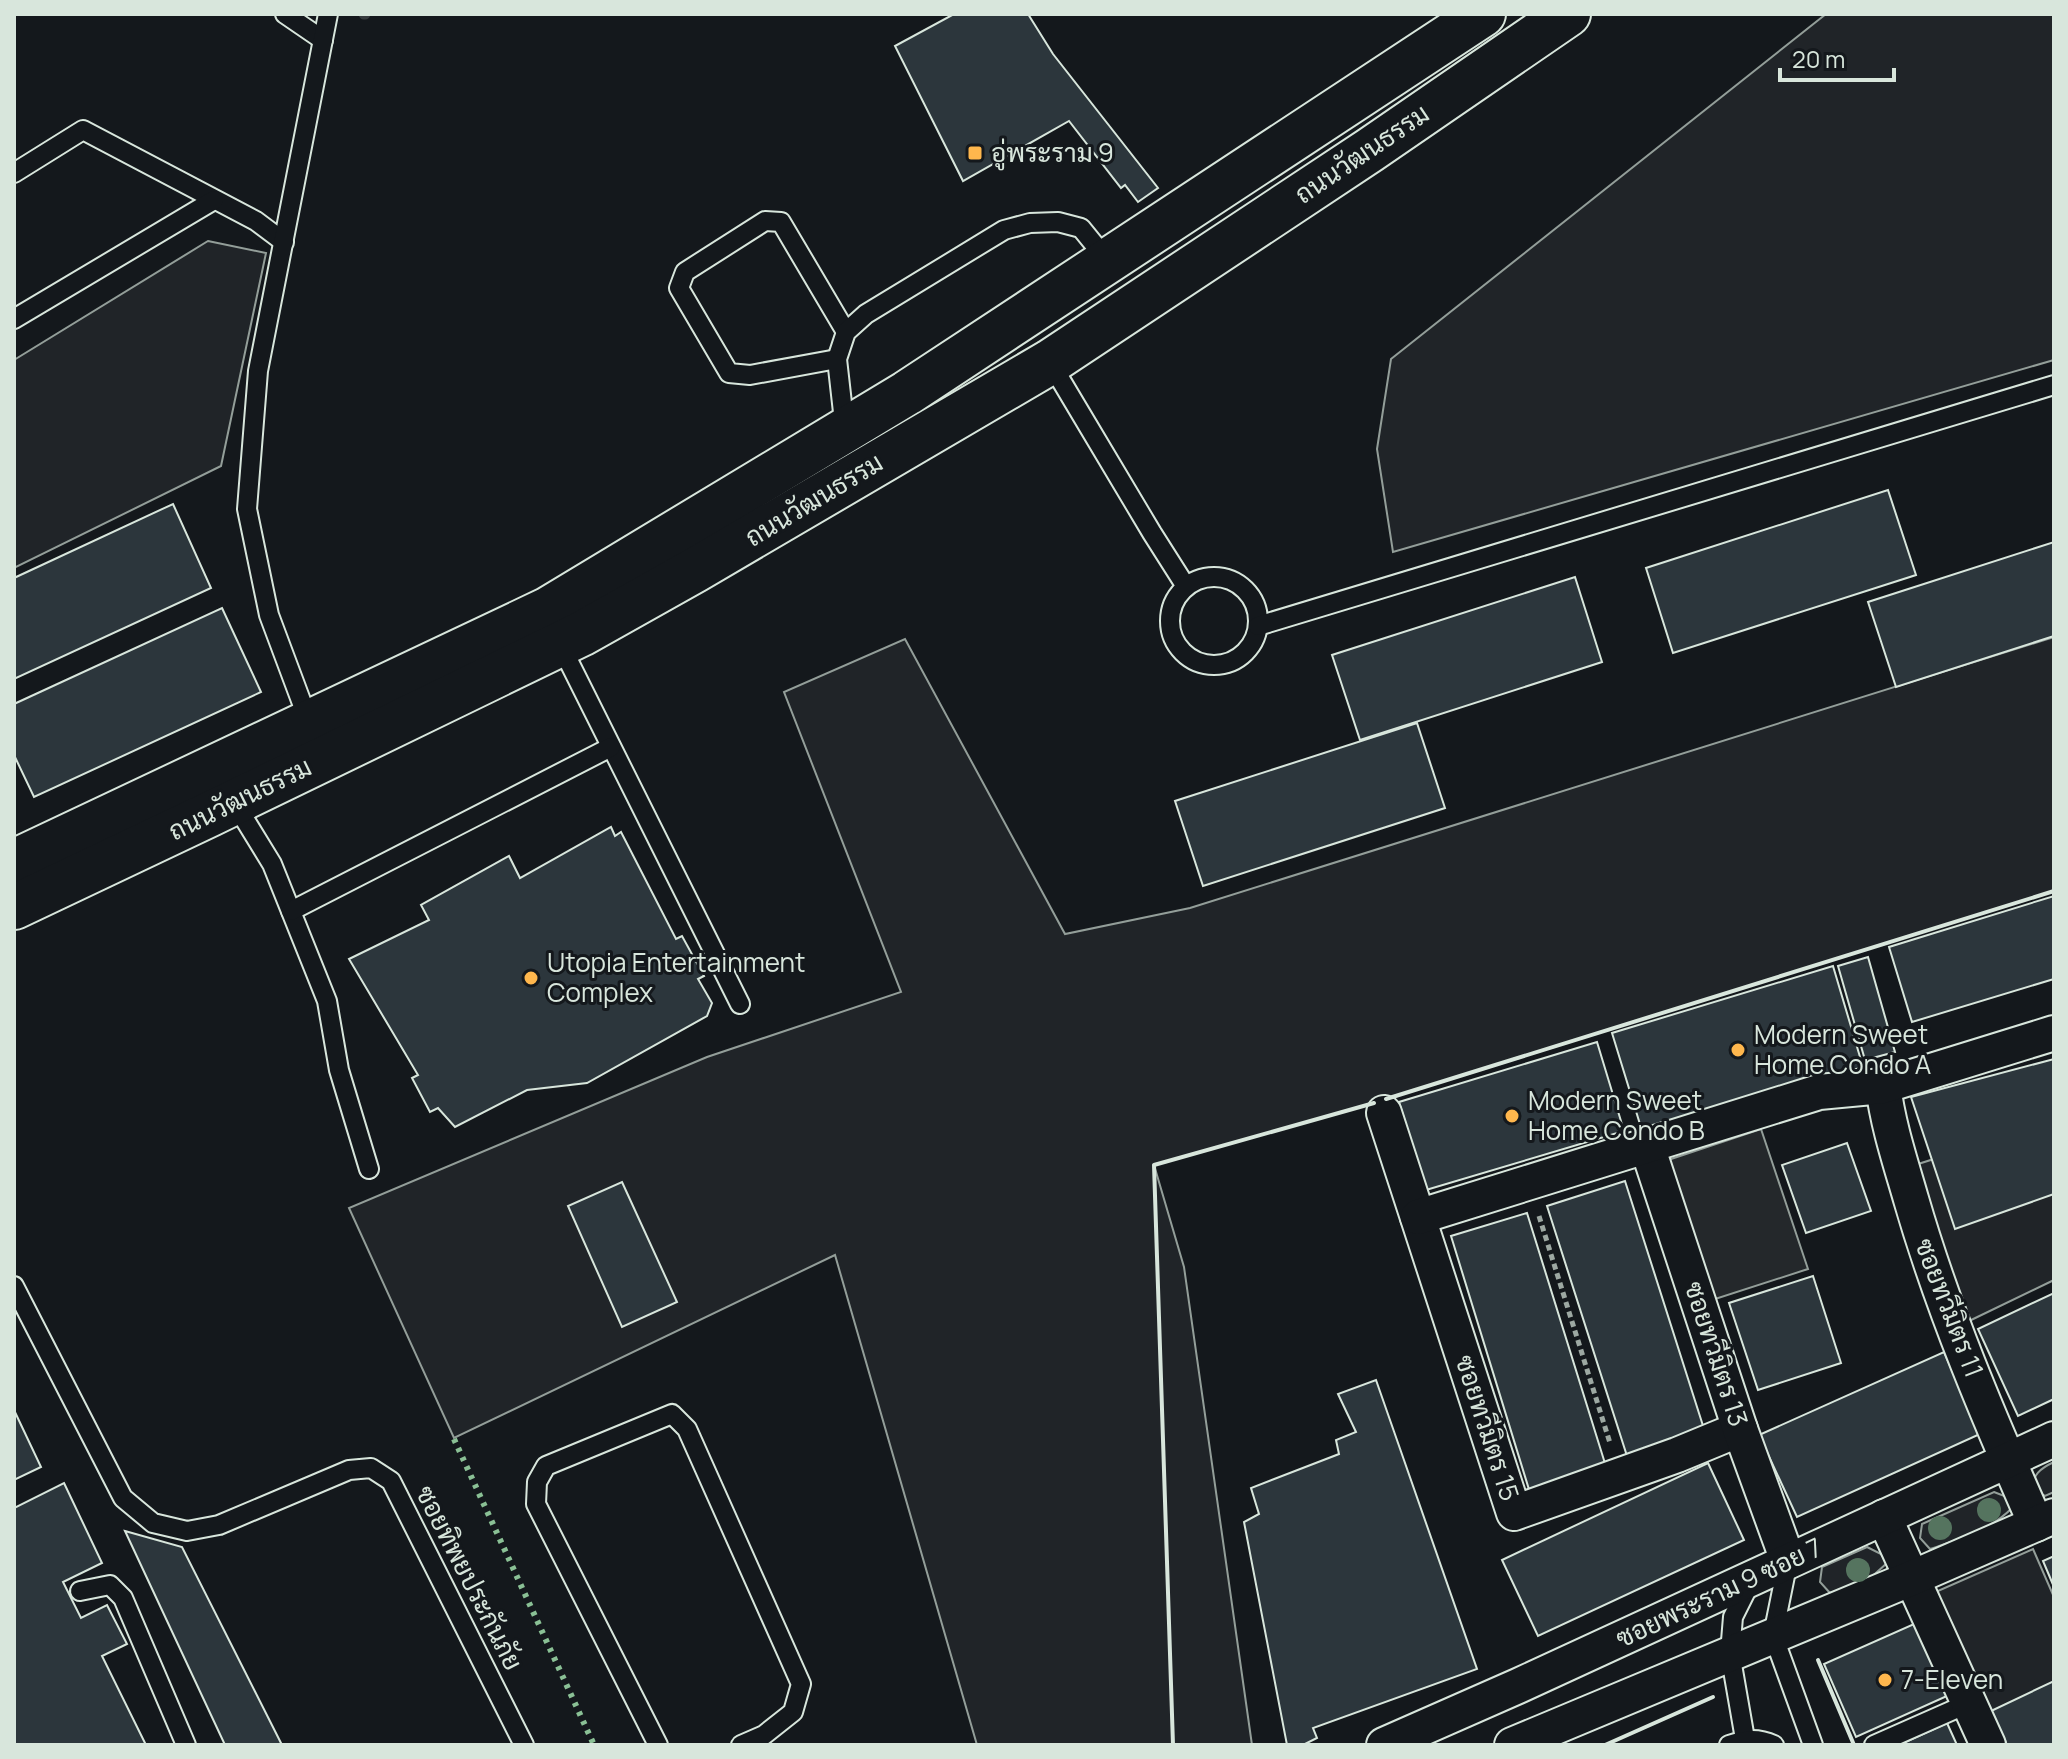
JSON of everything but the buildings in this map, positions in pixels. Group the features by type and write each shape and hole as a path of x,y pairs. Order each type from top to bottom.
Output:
{"street":[{"name":"ถนนวัฒนธรรม","path":"14,907 234,802 317,740 547,610 907,393 1483,14"},
{"name":"ถนนวัฒนธรรม","path":"14,862 560,644 695,570 1050,362 1370,150 1568,14"},
{"path":"1107,260 1138,302"},
{"path":"845,430 865,470"},
{"path":"1418,1217 1819,1092 1883,1086 2054,1033"},
{"name":"ซอยทวีมิตร 11","path":"1883,1086 1887,1118 1930,1265 2008,1459 2045,1520"},
{"name":"ซอยทวีมิตร 15","path":"1384,1113 1514,1513 1677,1455 1740,1429"},
{"name":"ซอยทวีมิตร 13","path":"1647,1146 1740,1429 1788,1561"},
{"name":"ซอยพระราม 9 ซอย 7","path":"1384,1745 2054,1439"},
{"path":"1884,1517 1988,1745"},
{"path":"1512,1745 2045,1520"},
{"path":"1551,1670 1573,1719"}],"lane":[{"path":"285,14 323,40"},
{"path":"317,740 269,615 247,509 258,371 328,14"},
{"path":"14,173 83,130 256,221 284,242"},
{"path":"14,319 214,200"},
{"path":"837,359 750,375 729,373 679,288 685,272 765,221 781,222 846,332"},
{"path":"845,430 837,359 846,332 866,314 1004,230 1030,223 1058,222 1081,228 1107,260"},
{"path":"1050,362 1185,585"},
{"path":"1258,626 2054,385"},
{"path":"1199,578 1228,578 1252,597 1258,626 1246,652 1234,661 1205,665 1192,660 1173,639 1169,625 1170,610 1185,585 1199,578"},
{"path":"560,644 740,1004"},
{"path":"291,911 611,747"},
{"path":"234,802 272,864 327,1001 339,1070 369,1169"},
{"name":"ซอยทิพยประกันภัย","path":"14,1286 123,1498 153,1523 187,1531 219,1525 349,1470 371,1468 391,1481 524,1745"},
{"path":"658,1745 536,1504 537,1482 546,1466 672,1414 687,1429 801,1684 793,1712 764,1735 741,1745"},
{"path":"1788,1561 1773,1635 1813,1745"},
{"path":"1753,1578 1733,1617 1730,1653 1737,1742 1766,1741 1774,1745"},
{"path":"80,1591 110,1585 123,1598 186,1745"},
{"path":"1874,1745 1969,1703"}],"path":[{"path":"1529,1183 1620,1474"}],"shaded area":[{"path":"1826,14 2054,14 2054,360 1393,552 1377,449 1391,359"},
{"path":"208,241 266,253 221,466 14,568 14,360"},
{"path":"2054,637 2054,891 1374,1103 1154,1165 1184,1267 1252,1745 977,1745 835,1255 454,1438 349,1208 707,1057 901,992 784,692 905,639 1065,934 1190,908"},
{"path":"2054,1121 2054,1280 1967,1322 1915,1165"},
{"path":"1761,1129 1808,1269 1709,1301 1662,1162"},
{"path":"2054,1462 2054,1492 2045,1496 2034,1490 2034,1480 2041,1470"},
{"path":"1994,1492 2007,1497 2013,1507 1995,1522 1930,1549 1920,1538 1922,1524"},
{"path":"1867,1547 1881,1554 1887,1563 1867,1581 1830,1593 1820,1582 1822,1567"},
{"path":"2033,1549 2054,1597 2054,1685 1986,1714 1931,1594"}],"hedge":[{"path":"454,1439 594,1745"}],"wall":[{"path":"1386,1099 2054,891"},
{"path":"1173,1745 1154,1165 1374,1103"},
{"path":"1818,1660 1854,1745"},
{"path":"1605,1745 1713,1697"}],"place":[{"name":"อู่พระราม 9","path":"975,153"},
{"name":"Utopia Entertainment Complex","path":"531,978"},
{"name":"Modern Sweet Home Condo A","path":"1738,1050"},
{"name":"Modern Sweet Home Condo B","path":"1512,1116"},
{"name":"7-Eleven","path":"1885,1680"}]}
